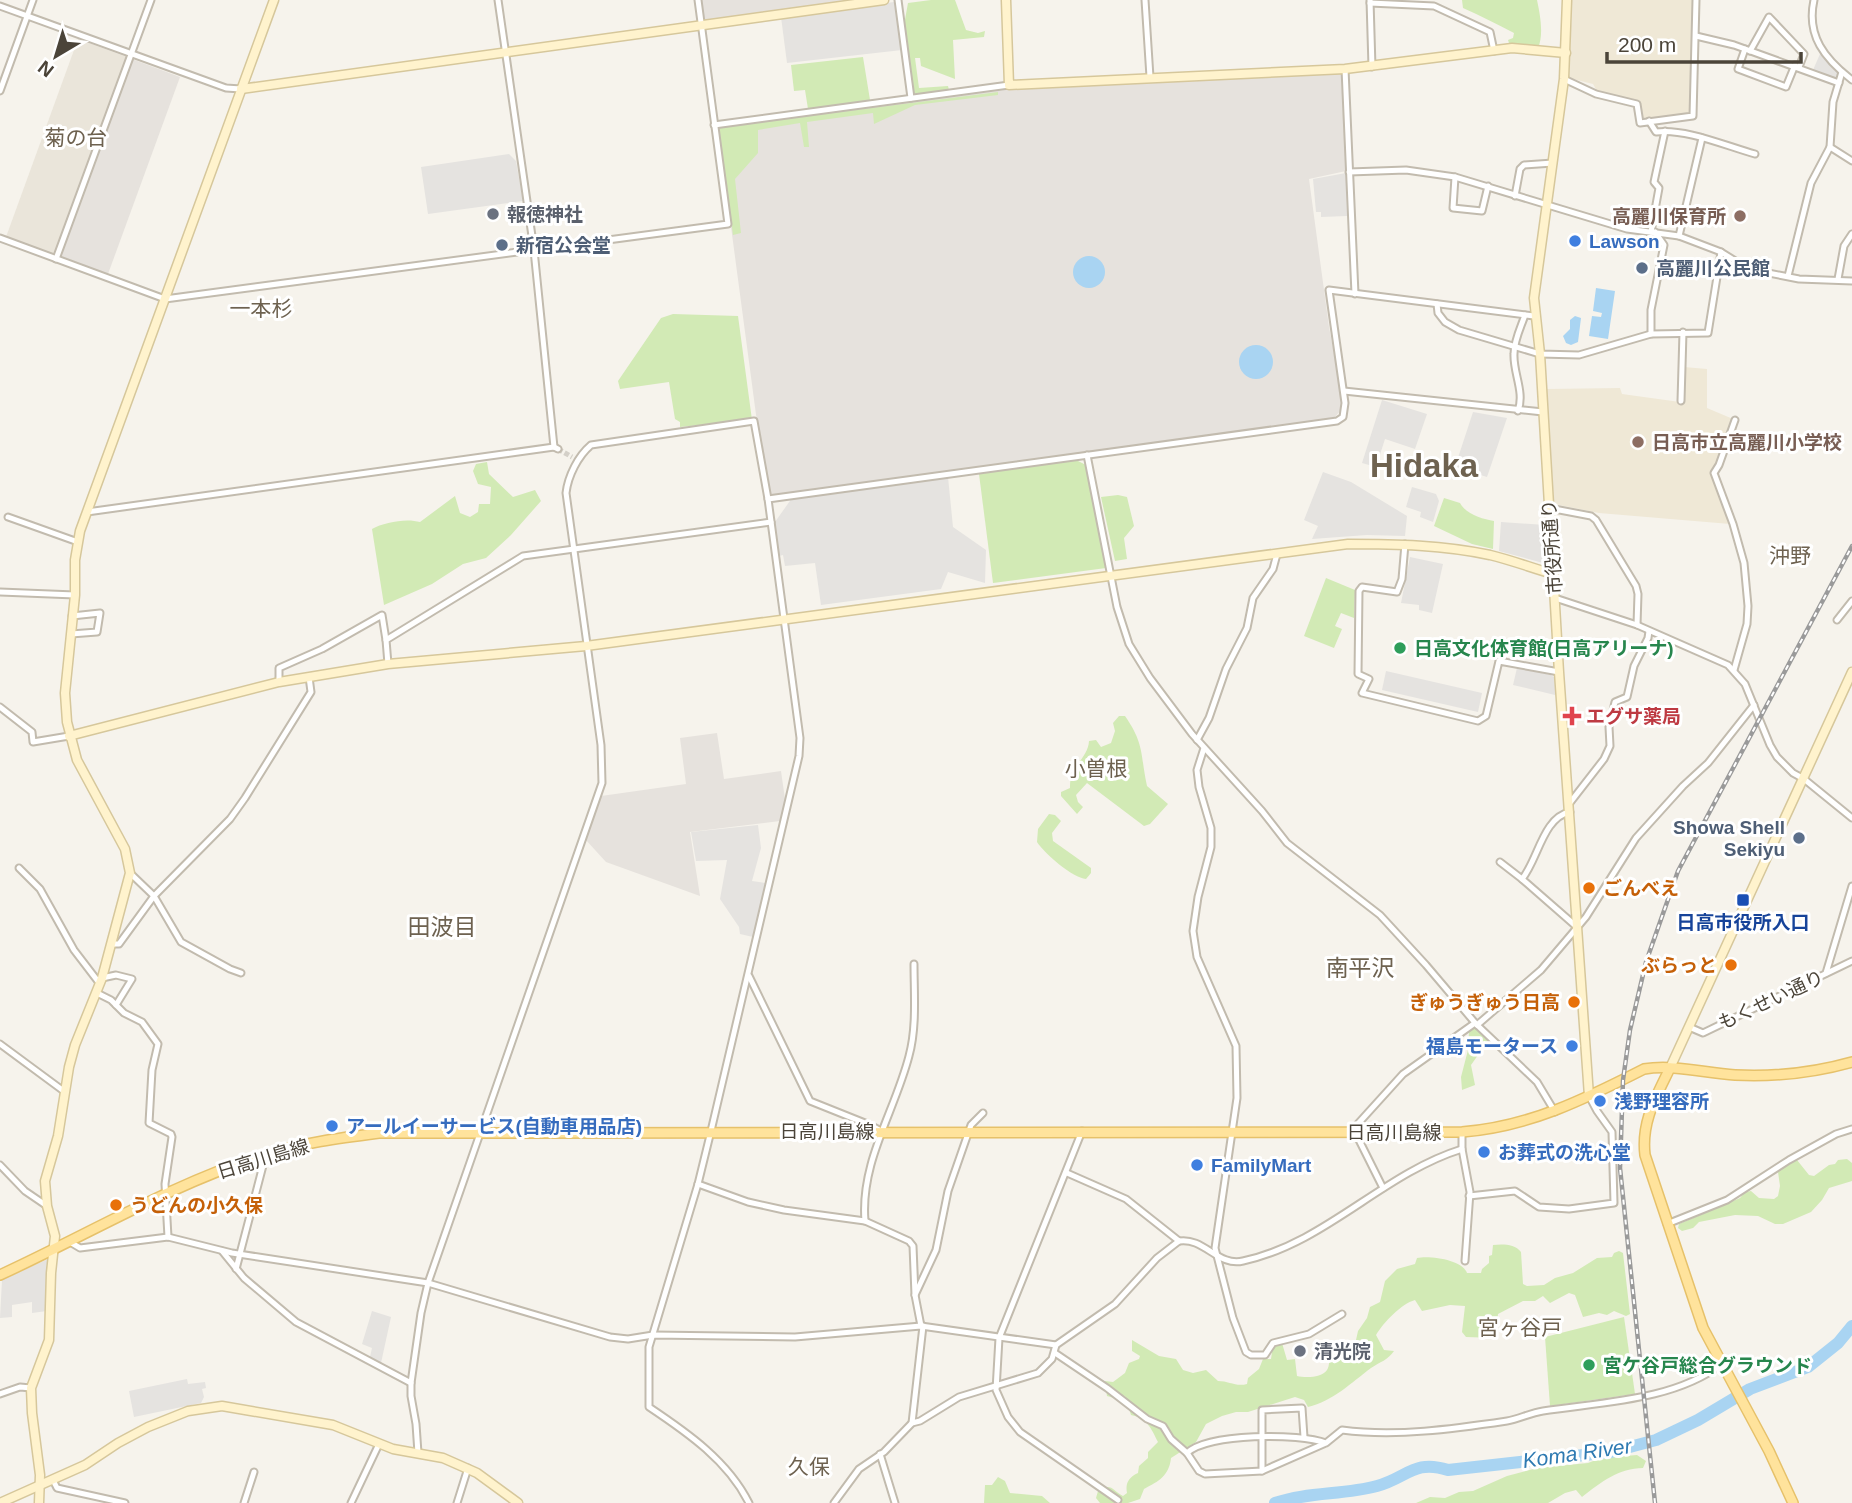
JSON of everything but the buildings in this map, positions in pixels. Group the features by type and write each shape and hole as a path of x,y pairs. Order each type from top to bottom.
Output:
{"main road":[{"name":"日高川島線","path":"0,1275 214,1173 303,1144 379,1133 1462,1132 1513,1125 1555,1112 1644,1069 1656,1066 1765,1076 1806,1072 1852,1062"},
{"path":"1670,1068 1650,1109 1643,1140 1645,1155 1703,1328 1769,1451 1793,1503"}],"street":[{"path":"0,91 33,0"},
{"path":"56,259 151,0"},
{"path":"39,1503 40,1475 32,1413 32,1388 49,1339 55,1236 47,1206 45,1181 58,1136 75,1045 100,985 130,873 125,849 77,760 69,736 65,705 75,595 75,560 87,512 274,0"},
{"path":"87,512 556,448 534,250 498,0"},
{"path":"0,238 165,299 728,224 698,0"},
{"path":"0,6 226,88 241,89 884,0"},
{"path":"898,0 911,98"},
{"path":"1006,0 1009,85"},
{"path":"1145,0 1150,77"},
{"name":"市役所通り","path":"1567,0 1564,79 1534,289 1589,1096"},
{"path":"1564,79 1596,94 1637,104 1640,123 1693,116 1696,0"},
{"path":"1814,0 1812,23 1821,50 1852,80"},
{"path":"1371,67 1370,2 1434,6 1490,32 1494,51"},
{"path":"1769,17 1804,54 1797,66 1786,88 1738,69 1769,17"},
{"path":"1696,36 1797,66 1839,83"},
{"path":"714,125 1009,85 1345,69 1512,48 1566,53"},
{"path":"1345,69 1355,294"},
{"path":"1788,276 1811,183 1830,147 1833,102 1842,72"},
{"path":"1649,121 1656,132 1665,131 1702,138 1755,154"},
{"path":"1651,334 1651,310 1664,245 1653,232 1659,188 1654,182 1665,131"},
{"path":"1679,236 1702,138"},
{"path":"1830,147 1852,161"},
{"path":"1515,195 1520,169 1524,165 1553,163"},
{"path":"1349,172 1406,170 1455,177 1627,229 1679,236 1721,252 1748,269 1799,279 1852,281"},
{"path":"1455,177 1453,208 1482,211 1488,186"},
{"path":"1838,279 1844,246 1852,234"},
{"path":"1437,304 1438,313 1445,322 1459,330 1540,354 1579,355 1651,334 1708,333 1721,252"},
{"path":"768,499 1336,421 1343,417 1345,403 1329,290 1535,316"},
{"path":"1518,411 1521,398 1513,357 1514,345 1525,315"},
{"path":"1681,401 1683,332"},
{"path":"1344,391 1543,412"},
{"path":"1734,670 1747,624 1744,563 1714,473 1735,420"},
{"path":"418,1453 411,1383 428,1283 602,783 601,745 566,493 575,458 598,442 754,422 768,499 800,738 799,756 698,1184 649,1347 649,1407 704,1446 742,1487 750,1503"},
{"path":"1087,455 1120,617 1138,662 1204,748 1262,810 1287,844 1380,915 1476,1024 1536,1082 1555,1112"},
{"path":"1549,508 1582,513 1596,520 1636,586 1639,594 1637,625"},
{"path":"8,517 78,542"},
{"path":"386,640 523,556 771,523"},
{"path":"0,707 32,732 33,742 69,736 279,682 388,664 586,646 1348,544 1405,544 1491,556 1553,574"},
{"path":"1405,544 1402,579 1397,592 1362,587 1359,591 1357,674 1368,679 1362,693 1478,720 1486,716 1499,661 1559,672"},
{"path":"1198,740 1209,718 1226,669 1247,628 1253,598 1273,569 1277,554"},
{"path":"0,592 75,595"},
{"path":"1555,598 1637,625 1716,659 1734,670 1745,684 1777,757 1793,773 1852,818"},
{"path":"1837,620 1852,601"},
{"path":"71,634 97,632 100,613 72,616"},
{"path":"279,682 279,668 322,649 382,615 388,664"},
{"path":"1522,879 1534,862 1546,831 1569,808 1604,759 1610,743 1612,710 1615,702 1627,697 1634,666 1649,631"},
{"path":"1670,1068 1852,671"},
{"path":"112,944 119,943 154,896 230,819 246,798 311,692 309,677"},
{"path":"1383,1188 1355,1132 1356,1126 1404,1073 1476,1024 1541,970 1586,918 1636,838 1683,786 1708,763 1754,705"},
{"path":"1204,748 1197,770 1212,828 1198,897 1193,942 1236,1046 1237,1098 1216,1255 1233,1318 1246,1352 1251,1355 1265,1355 1273,1343 1309,1334 1342,1314"},
{"path":"1500,862 1577,927"},
{"path":"19,868 40,890 74,950 111,1000 124,1013 142,1022 158,1044 152,1070 148,1115 149,1122 172,1137 166,1195 167,1237"},
{"path":"130,873 154,896 181,942 230,970 241,973"},
{"path":"1826,973 1852,886"},
{"name":"もくせい通り","path":"1689,1027 1703,1032 1852,961"},
{"path":"865,1221 864,1198 881,1131 910,1054 914,964"},
{"path":"100,985 116,975 132,979 116,1005"},
{"path":"748,975 810,1101 881,1131"},
{"path":"0,1044 65,1092"},
{"path":"1469,1196 1516,1191 1539,1207 1569,1209 1614,1203 1612,1132 1589,1096"},
{"path":"915,1295 936,1250 948,1191 968,1132 973,1121 983,1114"},
{"path":"1667,1224 1727,1200 1789,1160 1852,1129"},
{"path":"1083,1131 999,1338 995,1387 1008,1417 1020,1432 1118,1500"},
{"path":"1462,1132 1469,1196 1465,1261"},
{"path":"70,1242 80,1248 167,1237 222,1251 428,1283 610,1337 628,1339 653,1335 795,1337 922,1326 1056,1345 1115,1304 1157,1258 1179,1241 1186,1240 1231,1262 1240,1262 1317,1233 1401,1176 1440,1156 1462,1149"},
{"path":"236,1269 266,1154"},
{"path":"0,1165 25,1191 47,1206"},
{"path":"1067,1172 1126,1199 1179,1241"},
{"path":"698,1184 748,1202 784,1210 865,1221 909,1241 913,1246 915,1295 922,1326 912,1423"},
{"path":"222,1251 236,1269 296,1322 411,1383"},
{"path":"834,1503 859,1469 890,1447 912,1423 920,1421 959,1397 1041,1371 1055,1353 1056,1345"},
{"path":"1055,1353 1147,1419 1163,1426 1199,1471 1205,1474 1262,1471 1326,1443 1342,1430 1365,1434 1395,1434 1508,1420 1533,1413 1665,1390 1704,1378 1723,1367"},
{"path":"0,1394 20,1387 32,1388"},
{"path":"0,1503 85,1465 149,1427 188,1411 234,1406 333,1425 393,1449 443,1458 468,1468 506,1499 518,1503"},
{"path":"1262,1471 1262,1410 1302,1408 1304,1437"},
{"path":"1187,1453 1205,1444 1263,1437 1304,1437 1326,1443"},
{"path":"351,1503 379,1444"},
{"path":"880,1454 895,1503"},
{"path":"457,1503 468,1468"},
{"path":"244,1503 254,1472"},
{"path":"53,1480 57,1488 125,1503"}],"shaded area":[{"path":"700,0 857,0 705,21"},
{"path":"1572,0 1694,0 1692,112 1643,120 1640,118 1638,102 1597,91 1593,84 1569,78"},
{"path":"894,2 902,50 787,63 781,17"},
{"path":"78,39 127,57 55,255 6,237"},
{"path":"1820,54 1838,70 1838,77 1835,79 1813,70"},
{"path":"132,59 180,77 108,274 60,256"},
{"path":"1341,73 1346,171 1309,179 1329,327 1343,401 1341,410 1334,418 771,495 757,422 718,129 720,126 1013,89"},
{"path":"509,154 516,161 523,201 428,214 421,167"},
{"path":"1346,173 1347,216 1321,217 1321,212 1316,212 1313,179"},
{"name":"日高市立高麗川小学校","path":"1684,367 1707,369 1707,408 1733,419 1718,465 1712,473 1730,524 1599,513 1554,504 1546,389 1620,388 1622,394 1680,402"},
{"path":"1382,400 1427,414 1415,449 1385,439 1376,467 1362,463"},
{"path":"1473,412 1507,418 1487,477 1455,467"},
{"path":"1323,472 1351,482 1407,516 1405,536 1367,535 1312,539 1318,526 1304,520"},
{"path":"948,477 953,527 986,550 985,583 948,572 941,589 821,605 815,563 785,566 783,555 779,556 775,522 792,498"},
{"path":"1412,487 1436,494 1439,501 1433,522 1420,517 1421,512 1406,507"},
{"path":"1501,522 1545,525 1547,558 1543,563 1499,551"},
{"path":"1410,557 1443,564 1432,613 1419,610 1419,605 1401,603"},
{"path":"1517,668 1551,675 1555,678 1555,695 1513,685"},
{"path":"1386,671 1482,693 1478,712 1382,690"},
{"path":"717,733 724,779 781,771 785,799 780,821 690,832 700,896 606,862 585,839 601,796 686,784 680,738"},
{"path":"758,825 761,848 752,881 765,883 753,937 740,934 739,927 720,899 727,860 696,861 691,832"},
{"path":"48,1259 47,1311 32,1313 32,1302 12,1305 12,1317 0,1318 2,1280"},
{"path":"372,1311 391,1317 381,1363 370,1357 372,1348 362,1344"},
{"path":"187,1379 188,1384 205,1382 206,1388 202,1389 204,1397 201,1403 134,1417 129,1391"}],"green space":[{"path":"955,0 966,30 978,33 985,31 984,37 953,40 955,79 921,66 920,58 915,58 919,88 948,86 949,90 913,95 904,25 908,3"},
{"path":"1462,0 1537,0 1541,31 1538,48 1510,46 1508,40 1513,38 1514,33 1463,8"},
{"path":"863,57 870,100 808,109 805,90 794,91 791,65"},
{"path":"998,92 998,95 915,105 874,124 873,113 807,122 809,147 804,147 800,123 758,130 758,153 735,179 741,233 733,235 719,130 721,127"},
{"path":"673,314 738,316 752,420 680,427 680,422 675,419 669,382 620,389 618,381 661,318"},
{"path":"1076,460 1086,465 1106,568 993,583 979,474"},
{"path":"487,462 489,474 513,497 535,490 541,501 486,558 463,564 432,584 384,605 372,529 396,521 420,522 455,496 460,513 470,517 478,512 479,504 490,504 491,487 478,484 473,471 476,464"},
{"path":"1101,497 1127,497 1134,526 1124,538 1127,559 1115,561"},
{"path":"1444,498 1460,503 1475,515 1494,521 1493,549 1472,544 1434,526"},
{"path":"1326,578 1355,590 1354,618 1341,613 1335,626 1342,629 1334,648 1304,636"},
{"path":"1119,716 1125,716 1136,735 1147,786 1168,804 1150,824 1144,826 1087,783 1076,795 1083,807 1077,814 1061,796 1061,792 1070,788 1072,774 1089,741 1096,740 1101,747 1111,743 1115,731 1113,723"},
{"path":"1049,814 1055,815 1061,821 1052,833 1053,841 1091,868 1086,879 1060,865 1037,842 1038,829"},
{"path":"1475,1027 1488,1041 1471,1065 1475,1085 1462,1090 1461,1077 1468,1050 1469,1032"},
{"path":"1847,1159 1852,1163 1852,1181 1829,1188 1811,1212 1783,1224 1775,1224 1758,1216 1735,1215 1699,1222 1693,1228 1682,1231 1678,1228 1679,1224 1740,1198 1745,1192 1751,1191 1759,1198 1774,1199 1778,1196 1780,1186 1778,1172 1797,1160 1809,1175 1814,1176 1838,1160"},
{"path":"1493,1245 1512,1246 1521,1252 1523,1284 1527,1286 1544,1285 1555,1278 1573,1273 1597,1258 1612,1257 1619,1251 1623,1253 1630,1314 1626,1316 1614,1311 1607,1315 1599,1313 1583,1317 1575,1295 1569,1293 1550,1303 1543,1296 1535,1301 1523,1301 1498,1314 1496,1338 1466,1337 1462,1332 1465,1306 1450,1305 1422,1311 1415,1300 1393,1314 1376,1335 1384,1350 1394,1351 1392,1354 1334,1396 1308,1407 1304,1400 1295,1397 1248,1412 1222,1416 1206,1424 1196,1442 1171,1458 1166,1474 1144,1489 1140,1499 1128,1503 1100,1503 1096,1498 1098,1491 1106,1487 1123,1496 1127,1493 1128,1481 1138,1473 1139,1466 1148,1458 1148,1452 1158,1442 1145,1421 1131,1415 1125,1396 1107,1396 1105,1381 1113,1382 1125,1373 1129,1363 1139,1359 1140,1356 1132,1351 1132,1340 1159,1356 1176,1359 1183,1370 1193,1373 1206,1370 1218,1381 1239,1385 1247,1384 1248,1378 1259,1369 1263,1359 1271,1359 1273,1345 1282,1343 1287,1360 1295,1359 1297,1376 1317,1376 1325,1373 1328,1368 1330,1352 1346,1357 1354,1349 1358,1331 1367,1318 1370,1307 1380,1302 1385,1281 1397,1269 1415,1264 1417,1258 1430,1257 1453,1262 1467,1273 1481,1273 1489,1263"},
{"name":"宮ケ谷戸総合グラウンド","path":"1624,1317 1635,1394 1550,1406 1545,1337"},
{"path":"1637,1455 1646,1461 1643,1468 1618,1473 1582,1497 1576,1490 1548,1503 1416,1503 1430,1497 1445,1498 1459,1492 1473,1491 1507,1476 1537,1468"},
{"path":"998,1477 1005,1481 1010,1493 1042,1496 1050,1503 984,1503 985,1485 992,1485"}],"water":[{"path":"1089,256 1100,261 1105,272 1100,283 1089,288 1078,283 1073,272 1078,261"},
{"path":"1596,288 1615,291 1608,339 1589,336 1592,316 1601,317 1602,313 1593,311"},
{"path":"1575,316 1581,318 1578,342 1571,345 1566,343 1563,336 1570,329 1570,320"},
{"path":"1256,345 1268,350 1273,362 1268,374 1256,379 1244,374 1239,362 1244,350"}],"waterway":[{"name":"Koma River","path":"1275,1503 1377,1486 1419,1468 1436,1467 1448,1470 1611,1452 1656,1440 1698,1420 1750,1389 1808,1367 1838,1343 1852,1326"}],"tunnel":[{"path":"558,449 572,457"}],"railway":[{"path":"1655,1503 1620,1168 1623,1080 1630,1030 1646,962 1678,871 1852,546"}],"place":[{"name":"報徳神社","path":"493,214"},
{"name":"高麗川保育所","path":"1740,216"},
{"name":"Lawson","path":"1575,241"},
{"name":"新宿公会堂","path":"502,245"},
{"name":"高麗川公民館","path":"1642,268"},
{"name":"日高市立高麗川小学校","path":"1638,442"},
{"name":"日高文化体育館(日高アリーナ)","path":"1400,648"},
{"name":"エグサ薬局","path":"1572,716"},
{"name":"Showa Shell Sekiyu","path":"1799,838"},
{"name":"ごんべえ","path":"1589,888"},
{"name":"日高市役所入口","path":"1743,900"},
{"name":"ぶらっと","path":"1731,965"},
{"name":"ぎゅうぎゅう日高","path":"1574,1002"},
{"name":"福島モータース","path":"1572,1046"},
{"name":"浅野理容所","path":"1600,1101"},
{"name":"アールイーサービス(自動車用品店)","path":"332,1126"},
{"name":"お葬式の洗心堂","path":"1484,1152"},
{"name":"FamilyMart","path":"1197,1165"},
{"name":"うどんの小久保","path":"116,1205"},
{"name":"清光院","path":"1300,1351"},
{"name":"宮ケ谷戸総合グラウンド","path":"1589,1365"}],"district":[{"name":"菊の台","path":"76,137"},
{"name":"一本杉","path":"261,308"},
{"name":"Hidaka","path":"1424,465"},
{"name":"沖野","path":"1790,555"},
{"name":"小曽根","path":"1096,768"},
{"name":"田波目","path":"442,927"},
{"name":"南平沢","path":"1360,968"},
{"name":"宮ヶ谷戸","path":"1520,1327"},
{"name":"久保","path":"809,1466"}]}
